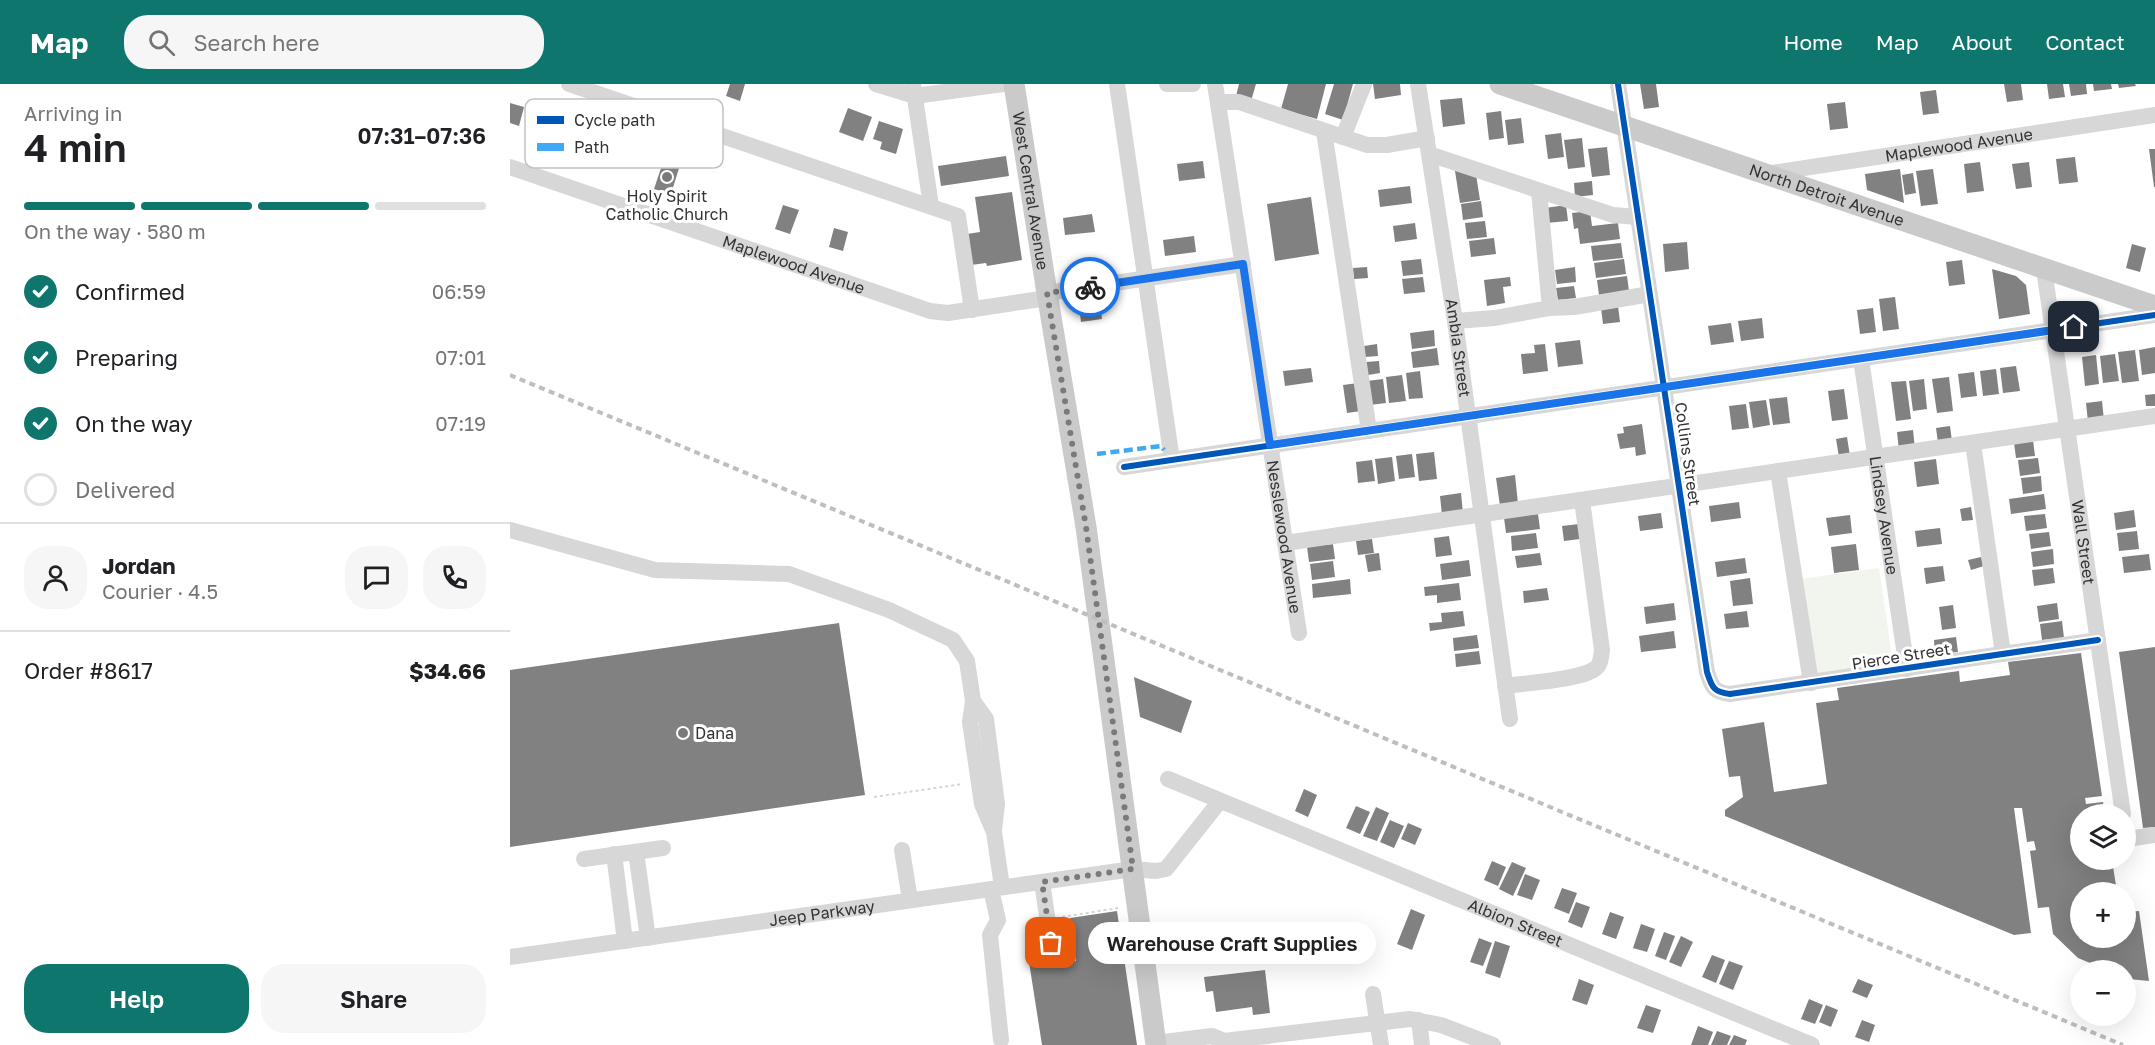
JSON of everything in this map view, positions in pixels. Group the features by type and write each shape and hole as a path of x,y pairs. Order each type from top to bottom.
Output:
{"main road":[{"name":"West Central Avenue","path":"1014,84 1086,527 1156,1044"},
{"name":"North Detroit Avenue","path":"1500,84 2155,306"}],"street":[{"path":"569,84 613,99"},
{"path":"876,84 914,90 1003,84"},
{"path":"1117,84 1172,460"},
{"path":"1167,84 1193,84"},
{"name":"Nesslewood Avenue","path":"1215,84 1299,633"},
{"path":"1343,137 1364,84"},
{"name":"Ambia Street","path":"1418,84 1469,416 1510,719"},
{"name":"Collins Street","path":"1618,84 1707,672 1712,686"},
{"path":"914,90 931,207"},
{"path":"1218,102 1239,102 1367,145 1428,146 1539,191 1561,196 1613,215 1638,217"},
{"name":"Maplewood Avenue","path":"1765,174 2155,115"},
{"path":"1324,131 1370,431"},
{"path":"723,136 958,216 972,310"},
{"name":"Maplewood Avenue","path":"510,167 930,311 948,314 1243,264"},
{"path":"1539,191 1550,308"},
{"name":"Wall Street","path":"2044,269 2122,804"},
{"path":"1455,321 1495,318 1650,294"},
{"path":"1124,467 2155,315"},
{"name":"Lindsey Avenue","path":"1861,359 1907,669"},
{"path":"1285,543 2155,416"},
{"path":"1973,443 2003,654"},
{"path":"1778,471 1811,683"},
{"path":"1505,686 1576,676 1596,668 1600,661 1602,650 1582,500"},
{"path":"510,530 656,570 789,574 889,610 952,640 967,661 973,700 970,722 982,804 994,832"},
{"name":"Pierce Street","path":"1712,686 1719,693 1730,694 2098,640"},
{"path":"973,700 986,719 997,804 994,832 998,920 990,935 1001,1040"},
{"name":"Albion Street","path":"1168,779 1812,1045"},
{"path":"1133,869 1156,871 1166,869 1220,801"},
{"path":"2136,835 2155,835"},
{"path":"584,859 663,848"},
{"path":"902,850 910,900"},
{"path":"636,852 648,938"},
{"path":"614,854 625,941"},
{"name":"Jeep Parkway","path":"510,957 1133,869"},
{"path":"1042,882 1051,943"},
{"path":"1373,994 1381,1045"},
{"path":"1156,1044 1212,1036 1221,1043 1419,1020 1441,1025 1461,1039 1493,1045"},
{"path":"1419,1020 1422,1045"}],"path":[{"path":"874,797 979,782"},
{"path":"1057,918 1118,908"}],"shaded area":[{"path":"1879,568 1893,663 1815,674 1801,579"}],"building":[{"path":"730,84 745,84 740,101 726,96"},
{"path":"1239,84 1256,84 1251,101 1236,96"},
{"path":"1288,84 1326,84 1317,119 1281,109"},
{"path":"1334,84 1353,84 1343,120 1325,114"},
{"path":"1373,84 1400,84 1401,95 1375,99"},
{"path":"1640,84 1656,84 1659,107 1644,109"},
{"path":"2004,84 2021,84 2023,100 2007,102"},
{"path":"2047,84 2063,84 2065,97 2049,99"},
{"path":"2069,84 2086,84 2087,94 2071,96"},
{"path":"2093,84 2111,84 2112,89 2094,91"},
{"path":"2118,84 2135,84 2136,86 2119,88"},
{"path":"1936,90 1939,113 1923,115 1920,92"},
{"path":"1462,98 1465,124 1443,127 1440,100"},
{"path":"1845,102 1848,128 1830,130 1827,104"},
{"path":"510,103 524,107 519,126 510,123"},
{"path":"848,108 872,117 863,141 839,132"},
{"path":"1501,111 1504,138 1489,140 1486,113"},
{"path":"1521,118 1524,143 1508,145 1505,120"},
{"path":"879,121 903,129 896,154 880,149 882,142 873,139"},
{"path":"1561,133 1564,157 1548,159 1545,135"},
{"path":"1582,138 1585,167 1568,169 1564,140"},
{"path":"1607,147 1610,175 1592,177 1588,149"},
{"path":"2149,149 2155,149 2155,187 2154,187"},
{"path":"1006,156 1009,176 941,186 938,166"},
{"path":"2075,157 2078,182 2059,184 2056,159"},
{"path":"1203,161 1205,178 1179,181 1177,164"},
{"path":"1980,162 1984,191 1967,193 1964,164"},
{"path":"2029,162 2032,187 2016,189 2012,164"},
{"name":"Holy Spirit Catholic Church","path":"661,168 679,168 671,194 654,189"},
{"path":"1475,168 1480,200 1460,203 1455,171"},
{"path":"1900,169 1904,203 1867,190 1865,174"},
{"path":"1933,169 1938,204 1921,206 1916,171"},
{"path":"1913,173 1916,193 1905,195 1902,175"},
{"path":"1592,181 1593,195 1575,197 1574,183"},
{"path":"1410,186 1412,203 1380,207 1378,190"},
{"path":"1012,192 1022,260 987,266 986,263 971,265 967,234 980,232 975,197"},
{"path":"1311,197 1319,254 1275,261 1267,204"},
{"path":"1481,201 1483,217 1463,220 1461,204"},
{"path":"783,205 799,210 790,234 775,229"},
{"path":"1566,205 1568,221 1546,223 1545,208"},
{"path":"1590,211 1592,226 1618,223 1620,239 1580,244 1578,228 1574,229 1572,213"},
{"path":"1092,214 1095,232 1065,235 1063,218"},
{"path":"1485,221 1487,237 1467,239 1465,223"},
{"path":"1415,223 1417,239 1395,242 1393,226"},
{"path":"834,228 848,232 843,251 829,247"},
{"path":"1194,236 1196,252 1165,256 1163,240"},
{"path":"1494,238 1496,254 1471,257 1469,241"},
{"path":"1687,242 1689,269 1665,272 1663,244"},
{"path":"1621,243 1623,258 1593,261 1591,246"},
{"path":"2132,244 2146,248 2140,272 2126,268"},
{"path":"1421,259 1423,274 1403,276 1401,261"},
{"path":"1624,259 1626,274 1596,278 1594,263"},
{"path":"1962,260 1965,284 1949,286 1946,262"},
{"path":"1367,267 1368,278 1354,279 1353,268"},
{"path":"1575,267 1576,282 1557,284 1555,270"},
{"path":"1992,269 2016,276 2026,285 2030,314 1999,319"},
{"path":"1627,276 1629,291 1599,295 1597,280"},
{"path":"1423,277 1425,292 1404,294 1402,279"},
{"path":"1510,277 1511,286 1503,287 1505,303 1487,306 1484,280"},
{"path":"1574,286 1576,298 1558,300 1556,288"},
{"path":"1895,297 1899,329 1883,331 1879,299"},
{"path":"1100,304 1102,319 1081,322 1079,306"},
{"path":"1618,306 1620,322 1603,324 1601,308"},
{"path":"1873,308 1876,332 1860,334 1857,310"},
{"path":"1762,318 1764,338 1741,341 1738,321"},
{"path":"1731,323 1734,342 1711,345 1708,326"},
{"path":"1434,330 1435,346 1412,349 1410,333"},
{"path":"1580,340 1583,364 1558,367 1555,343"},
{"path":"1377,344 1378,356 1365,357 1364,346"},
{"path":"1545,344 1548,371 1523,374 1521,354 1535,353 1534,345"},
{"path":"2155,347 2155,373 2142,375 2139,350"},
{"path":"1437,348 1439,365 1413,368 1411,352"},
{"path":"2135,350 2139,381 2122,383 2118,352"},
{"path":"2115,354 2119,381 2103,383 2100,356"},
{"path":"2096,355 2099,384 2085,386 2082,357"},
{"path":"1379,361 1380,373 1368,375 1366,362"},
{"path":"2016,366 2020,391 2003,393 2000,368"},
{"path":"1311,368 1313,382 1285,386 1283,371"},
{"path":"1996,369 1999,394 1983,396 1980,371"},
{"path":"1420,371 1423,398 1409,399 1406,373"},
{"path":"1974,372 1977,396 1961,398 1958,374"},
{"path":"1402,375 1406,401 1389,403 1386,377"},
{"path":"1949,377 1953,411 1937,413 1932,379"},
{"path":"1383,379 1386,403 1370,405 1367,381"},
{"path":"1924,379 1927,409 1913,411 1909,381"},
{"path":"1906,381 1911,419 1896,421 1891,382"},
{"path":"1358,383 1361,411 1347,413 1343,385"},
{"path":"1844,389 1848,419 1832,421 1828,391"},
{"path":"2155,394 2155,406 2146,406 2145,395"},
{"path":"1787,397 1790,423 1773,425 1769,399"},
{"path":"1766,400 1770,425 1753,428 1749,402"},
{"path":"2102,401 2104,420 2088,422 2086,403"},
{"path":"1746,404 1749,428 1732,430 1729,406"},
{"path":"1642,424 1646,454 1636,456 1635,447 1620,449 1617,434 1624,433 1623,427"},
{"path":"1950,426 1952,441 1938,443 1936,428"},
{"path":"1913,430 1915,449 1899,451 1897,432"},
{"path":"1847,437 1850,456 1839,457 1836,439"},
{"path":"2033,440 2035,456 2016,458 2014,443"},
{"path":"1434,452 1437,479 1419,481 1416,454"},
{"path":"1412,454 1415,477 1399,479 1396,456"},
{"path":"1392,457 1395,481 1378,484 1375,459"},
{"path":"2038,458 2040,473 2020,476 2018,460"},
{"path":"1936,459 1939,484 1917,487 1914,462"},
{"path":"1372,460 1375,481 1358,483 1356,462"},
{"path":"1515,475 1518,504 1500,506 1496,478"},
{"path":"2041,476 2042,491 2023,494 2021,478"},
{"path":"1461,493 1463,513 1442,515 1440,496"},
{"path":"2044,494 2046,509 2011,514 2009,499"},
{"path":"1739,502 1741,518 1711,522 1709,506"},
{"path":"1971,507 1973,520 1962,521 1960,509"},
{"path":"2134,510 2136,527 2116,530 2114,513"},
{"path":"1661,513 1663,528 1640,531 1638,516"},
{"path":"1538,514 1540,529 1506,533 1504,518"},
{"path":"2045,514 2047,528 2026,531 2024,516"},
{"path":"1850,515 1852,533 1829,536 1826,518"},
{"path":"1579,524 1580,539 1564,541 1562,526"},
{"path":"1940,528 1942,544 1917,547 1915,531"},
{"path":"2137,531 2139,549 2119,551 2117,533"},
{"path":"2049,532 2051,546 2031,549 2029,534"},
{"path":"1536,533 1538,548 1512,551 1511,536"},
{"path":"1449,536 1452,555 1436,557 1434,538"},
{"path":"1372,539 1374,553 1358,555 1356,541"},
{"path":"1333,544 1335,559 1309,562 1307,547"},
{"path":"1856,544 1859,570 1834,573 1831,547"},
{"path":"2053,549 2054,564 2033,567 2031,552"},
{"path":"1379,553 1381,570 1368,572 1365,555"},
{"path":"1540,553 1542,565 1517,568 1515,556"},
{"path":"2149,554 2151,570 2124,573 2122,557"},
{"path":"1981,557 1984,566 1971,570 1968,560"},
{"path":"1745,558 1747,573 1717,577 1715,562"},
{"path":"1469,560 1471,576 1442,580 1440,564"},
{"path":"1333,561 1335,577 1312,580 1310,564"},
{"path":"1943,566 1945,581 1926,584 1924,568"},
{"path":"2053,568 2055,583 2034,586 2032,570"},
{"path":"1750,578 1753,604 1733,606 1730,581"},
{"path":"1350,579 1351,594 1313,598 1312,584"},
{"path":"1459,583 1461,600 1437,603 1437,595 1425,596 1424,587"},
{"path":"1547,588 1549,600 1524,603 1523,591"},
{"path":"1674,603 1676,620 1646,624 1644,607"},
{"path":"2057,603 2059,619 2039,622 2037,606"},
{"path":"1953,605 1956,628 1942,630 1939,607"},
{"path":"1463,611 1465,626 1430,631 1429,623 1442,622 1441,613"},
{"path":"1747,611 1749,627 1726,629 1724,614"},
{"path":"2062,621 2064,638 2042,640 2040,624"},
{"name":"Dana","path":"839,623 865,795 510,847 510,670"},
{"path":"1674,631 1676,648 1641,652 1639,636"},
{"path":"1477,635 1479,648 1454,651 1453,638"},
{"path":"1956,637 1958,652 1935,654 1934,640"},
{"path":"2155,647 2155,827 2143,828 2119,652"},
{"path":"1479,651 1481,664 1456,667 1455,654"},
{"path":"2081,653 2102,796 2085,798 2086,804 2070,804 2070,870 2114,870 2115,882 2070,882 2070,948 2136,948 2136,911 2139,911 2149,981 2136,980 2136,960 2083,960 2053,934 2049,907 2038,908 2030,851 2036,850 2034,841 2027,842 2022,808 2014,808 2031,933 2014,935 1725,816 1725,810 1743,797 1740,776 1729,777 1722,729 1764,722 1774,792 1827,784 1816,703 1839,700 1837,688 1959,671 1960,682 2010,675 2008,662"},
{"path":"1134,677 1192,701 1181,733 1140,717"},
{"path":"1304,789 1317,795 1308,817 1295,811"},
{"path":"1356,806 1370,812 1360,834 1346,828"},
{"path":"1376,807 1389,813 1377,841 1363,836"},
{"path":"1390,820 1404,826 1394,848 1380,842"},
{"path":"1408,823 1422,829 1415,845 1401,839"},
{"path":"1492,861 1506,867 1498,886 1484,880"},
{"path":"1512,862 1526,868 1513,896 1499,889"},
{"path":"1525,874 1540,880 1532,900 1517,895"},
{"path":"1562,888 1577,893 1569,914 1554,908"},
{"path":"1576,902 1590,907 1582,928 1568,922"},
{"path":"1411,909 1425,915 1412,950 1397,944"},
{"path":"1117,911 1137,1045 1042,1045 1029,962 1065,957 1066,962 1076,961 1070,918"},
{"path":"1610,912 1624,917 1616,939 1602,934"},
{"path":"1641,924 1655,929 1647,952 1633,948"},
{"path":"1664,932 1675,936 1666,960 1655,956"},
{"path":"1681,936 1693,942 1681,967 1669,962"},
{"path":"1479,938 1492,943 1483,966 1470,962"},
{"path":"1495,941 1510,946 1500,978 1485,973"},
{"path":"1712,955 1725,960 1716,983 1702,977"},
{"path":"1729,961 1743,966 1733,990 1719,984"},
{"path":"1265,970 1270,1013 1253,1015 1252,1007 1216,1012 1213,991 1206,992 1204,977"},
{"path":"1579,979 1594,985 1587,1005 1572,1000"},
{"path":"1858,979 1873,985 1867,998 1852,992"},
{"path":"1809,999 1823,1005 1815,1024 1801,1019"},
{"path":"1646,1005 1661,1010 1653,1033 1637,1028"},
{"path":"1826,1005 1838,1010 1831,1027 1819,1022"},
{"path":"1862,1020 1875,1025 1869,1042 1855,1037"},
{"path":"1698,1026 1713,1032 1708,1045 1691,1045"},
{"path":"1717,1031 1731,1036 1727,1045 1711,1045"},
{"path":"1734,1035 1747,1040 1745,1045 1729,1045"}],"railway":[{"path":"510,375 2123,1045"}],"marked path":[{"path":"1097,454 1161,446 1164,450"}],"cycle path":[{"path":"1618,84 1707,672 1714,688 1730,694 2098,640"},
{"path":"1124,467 2155,315"}],"way so far":[{"path":"1051,943 1042,882 1133,869 1086,527 1047,293 1090,287"}],"place":[{"name":"Holy Spirit Catholic Church","path":"667,177"},
{"name":"Dana","path":"683,733"},
{"name":"Warehouse Craft Supplies","path":"1051,943"}],"route":[{"path":"1090,287 1243,264 1270,445 2074,327"}]}
